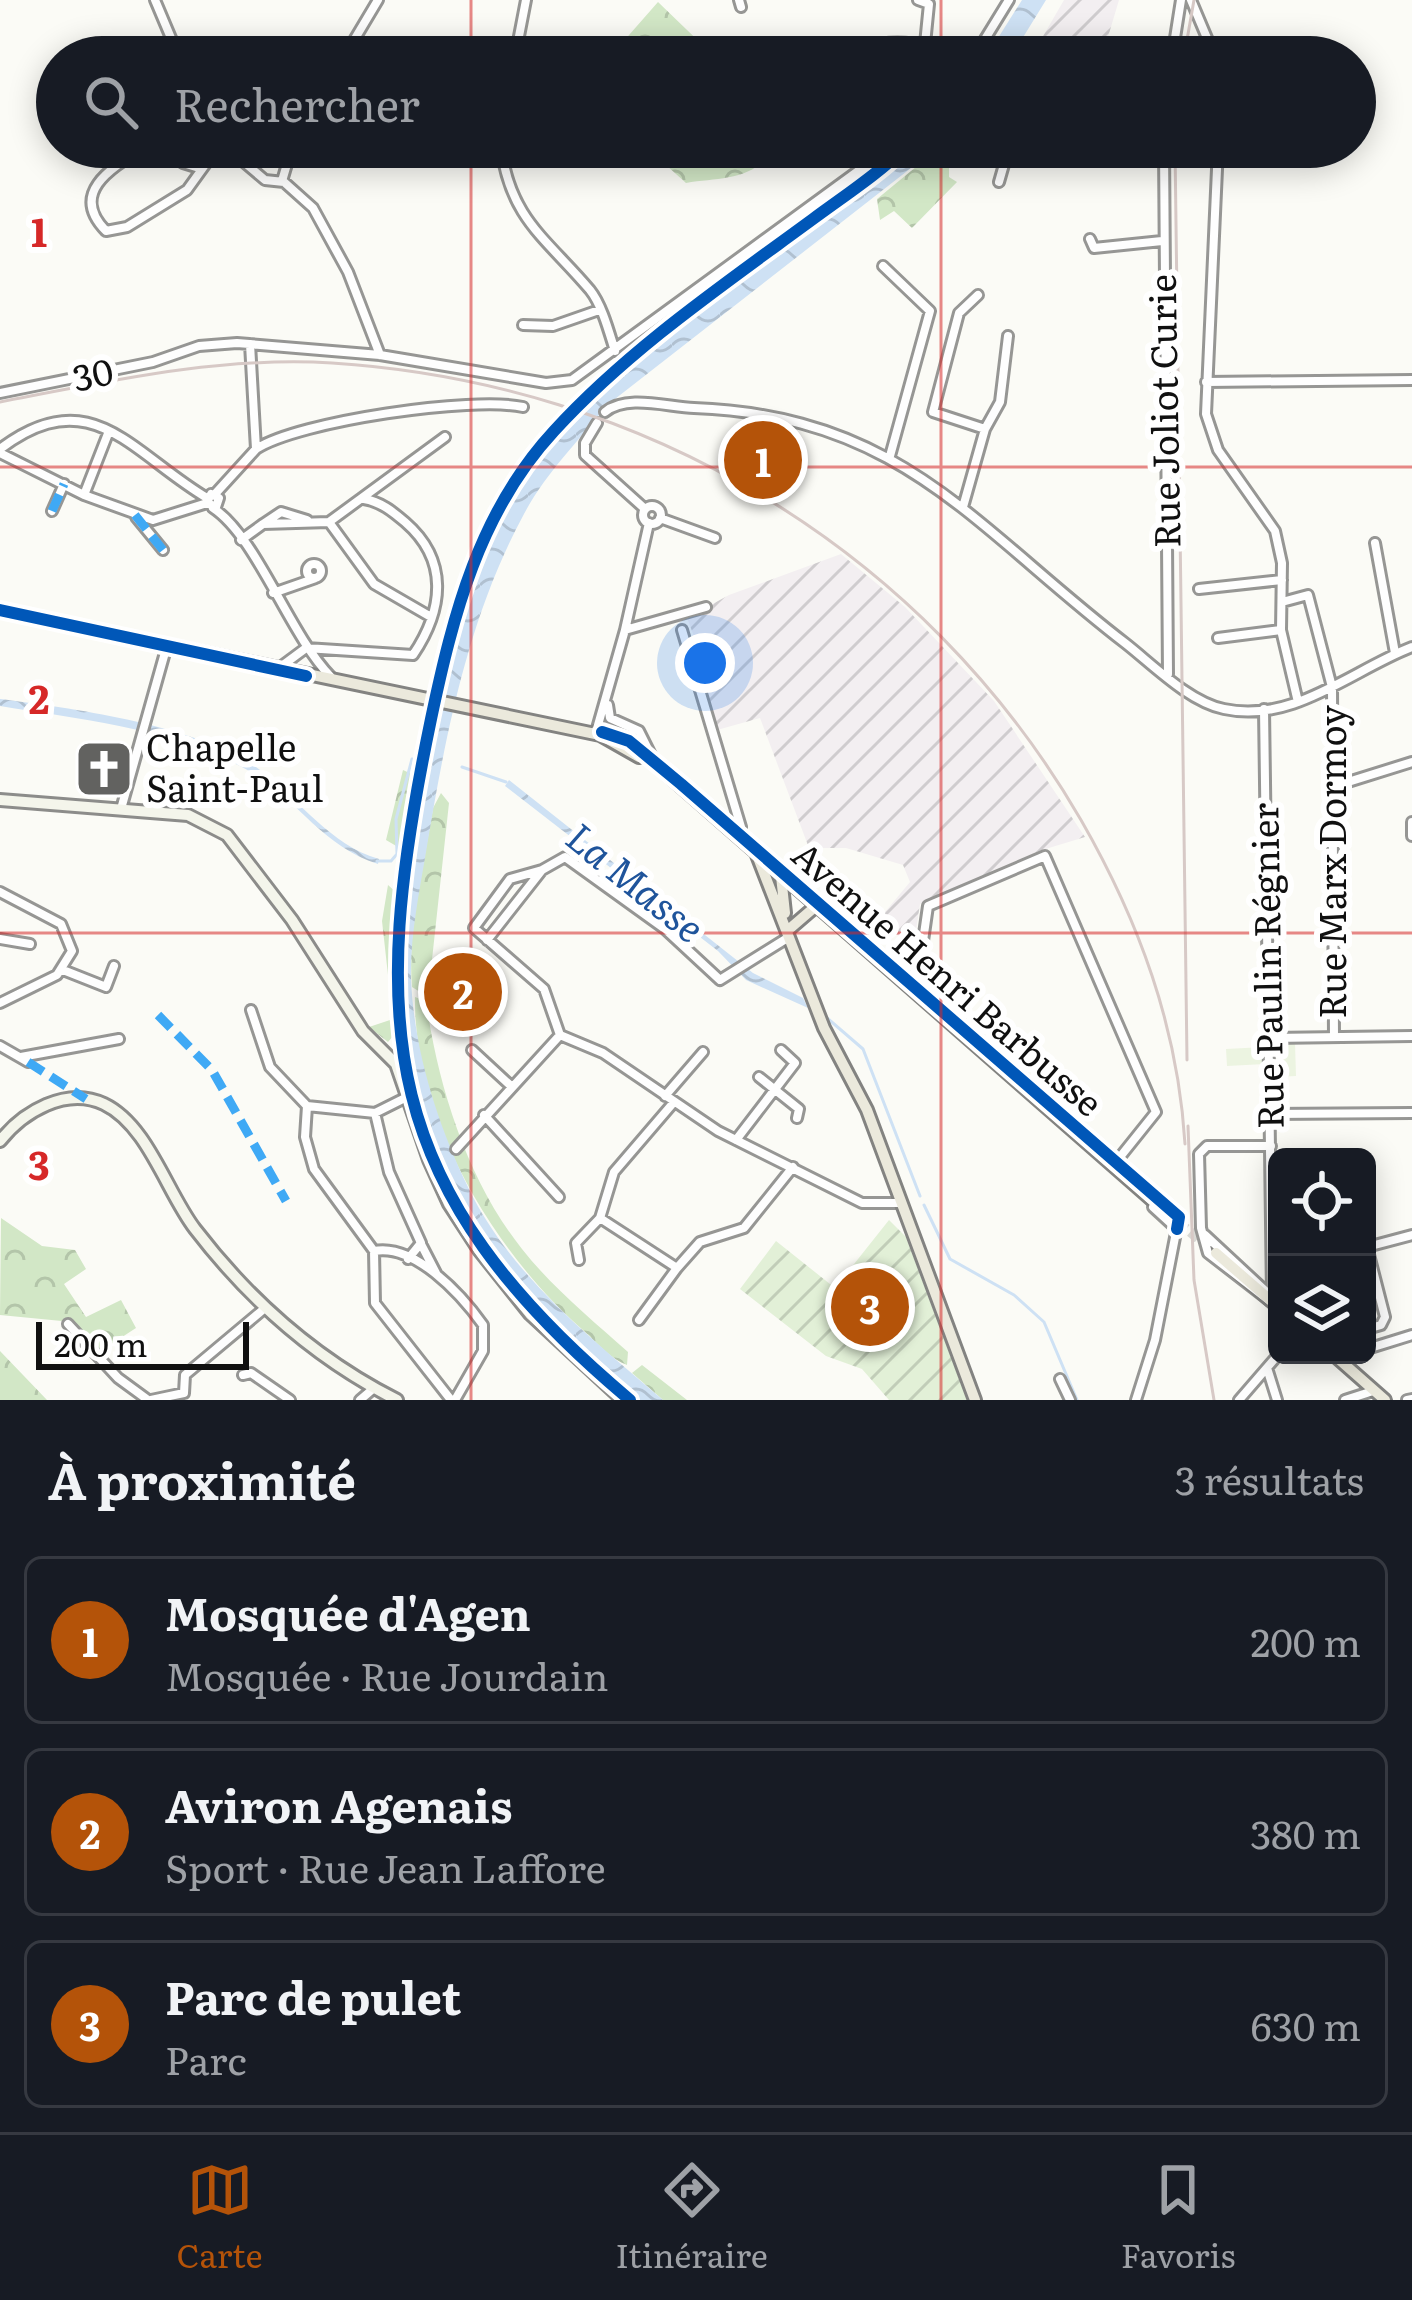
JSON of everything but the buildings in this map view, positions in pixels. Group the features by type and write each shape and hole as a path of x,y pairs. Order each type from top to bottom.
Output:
{"main road":[{"name":"Avenue Henri Barbusse","path":"0,610 166,649 629,741 1168,1213"},
{"name":"Avenue Henri Barbusse","path":"595,732 686,790"},
{"path":"634,753 652,759"},
{"path":"756,852 824,1028 867,1110 975,1400"},
{"path":"770,888 779,874"},
{"path":"779,874 788,932"},
{"path":"788,932 816,906"},
{"path":"1216,1253 1268,1297"},
{"path":"1351,1364 1385,1400"}],"street":[{"path":"155,0 170,36"},
{"path":"357,36 378,0"},
{"path":"518,36 526,0"},
{"path":"918,0 929,4 926,36"},
{"path":"987,36 1009,0"},
{"path":"1175,36 1181,0"},
{"path":"1191,0 1206,36"},
{"path":"112,168 93,186 92,207 106,231 127,227 187,190 197,168"},
{"path":"249,168 265,180 282,181 305,198 320,219 348,272 380,355"},
{"path":"282,181 286,168"},
{"path":"506,168 514,200 529,225 593,293 615,351"},
{"name":"30","path":"0,393 153,362 184,350 250,344 380,355 554,383 579,376 615,351 863,168"},
{"path":"999,182 1003,168"},
{"name":"Rue Joliot Curie","path":"1164,168 1168,676"},
{"path":"1217,168 1206,382 1214,442 1270,521 1282,580 1282,630 1298,702"},
{"path":"1090,239 1094,248 1162,241"},
{"path":"884,266 930,310 890,456"},
{"path":"978,295 959,313 932,412 985,429"},
{"path":"523,325 553,326 599,310"},
{"path":"963,508 985,429 1000,402 1008,336"},
{"path":"250,344 256,449"},
{"path":"1206,382 1412,380"},
{"path":"336,682 306,649 234,526 212,501 109,431 44,421 0,451 84,495 153,520 212,501 256,449 314,426 485,401 523,407"},
{"path":"605,412 627,402 744,410 829,430 890,456 963,508 1168,676 1222,709 1264,709 1298,702 1412,647"},
{"path":"593,428 585,454 645,509 649,524 595,732"},
{"path":"84,495 109,431"},
{"path":"241,540 262,524 329,522 446,437"},
{"path":"52,511 64,484"},
{"path":"274,670 306,649 413,655 441,589 430,548 388,508 364,499"},
{"path":"645,509 657,508 660,518"},
{"path":"135,515 163,550"},
{"path":"649,524 660,518 715,538"},
{"path":"149,533 153,520"},
{"path":"329,522 365,577 431,617"},
{"path":"1375,543 1395,653"},
{"path":"273,593 316,578"},
{"path":"1199,589 1282,580"},
{"name":"Rue Marx Dormoy","path":"1281,602 1308,595 1332,687 1334,1037"},
{"path":"625,630 706,607"},
{"path":"682,630 741,827 736,835"},
{"path":"1218,638 1282,630"},
{"path":"121,809 166,649"},
{"path":"306,649 306,676"},
{"path":"306,676 313,658"},
{"path":"607,695 610,718 638,731 652,759"},
{"name":"Rue Paulin Régnier","path":"1264,709 1271,1146"},
{"path":"1332,787 1412,762"},
{"path":"0,800 188,815 227,835 281,905 363,1031 396,1064 449,1204 479,1250 530,1314 623,1400"},
{"path":"1412,823 1412,836"},
{"path":"910,986 921,956 928,906 1045,856 1156,1112 1116,1162"},
{"path":"487,940 542,870 557,858 572,859 664,929 704,970 721,980 788,932"},
{"path":"542,870 511,879 474,925 544,989 560,1035 603,1054 736,1140 862,1202 902,1203"},
{"path":"524,875 529,886"},
{"path":"0,892 66,929 72,951 63,970 0,1004"},
{"path":"0,938 30,944"},
{"path":"63,970 106,987 114,966"},
{"path":"251,1010 270,1067 308,1106 375,1113 407,1097"},
{"path":"456,1149 560,1035"},
{"path":"1271,1038 1412,1036"},
{"path":"0,1046 25,1059 119,1039"},
{"path":"472,1050 511,1086"},
{"path":"736,1140 795,1063 782,1050"},
{"path":"579,1260 576,1244 600,1218 614,1172 703,1052"},
{"path":"760,1077 799,1109 796,1118"},
{"path":"0,1141 18,1120 50,1104 90,1099 113,1109 191,1225 265,1308 301,1341 397,1400"},
{"path":"308,1106 304,1137 314,1169 374,1250 375,1303 453,1400 474,1374 485,1331 460,1295 436,1274 408,1259 374,1250"},
{"path":"375,1113 389,1172 436,1274"},
{"path":"1270,1114 1412,1113"},
{"path":"484,1115 559,1197"},
{"path":"1080,1135 1179,1217 1155,1340 1136,1400"},
{"path":"1080,1135 1083,1144 1177,1229"},
{"path":"1268,1300 1258,1298 1212,1259 1204,1234 1202,1148 1271,1146"},
{"path":"639,1320 700,1242 744,1228 793,1167"},
{"path":"600,1218 677,1268"},
{"path":"1204,1234 1268,1295"},
{"path":"1376,1245 1412,1235"},
{"path":"408,1259 421,1243"},
{"path":"1255,1280 1268,1276"},
{"path":"1376,1282 1385,1317 1376,1327"},
{"path":"68,1324 118,1378 150,1400 184,1393 184,1377 265,1308"},
{"path":"1376,1346 1412,1335"},
{"path":"1239,1400 1270,1364"},
{"path":"1267,1368 1277,1400"},
{"path":"243,1375 251,1373 290,1400"},
{"path":"1060,1379 1070,1400"},
{"path":"360,1400 374,1388"},
{"path":"1346,1400 1375,1390"}],"shaded area":[{"path":"1064,0 1119,0 1108,36 1043,36"},
{"path":"841,554 905,607 994,701 1085,837 1039,851 920,904 913,950 880,918 910,882 903,865 846,848 809,848 760,718 717,730 702,682 723,674 707,636 695,639 687,618 729,595"}],"green space":[{"path":"658,2 693,36 628,36"},
{"path":"669,168 755,168 724,178 686,183"},
{"path":"915,168 949,168 949,177 957,182 912,228 894,211 880,220 877,199"},
{"path":"403,770 418,777 406,841 398,847 386,840"},
{"path":"441,793 449,803 430,978 420,992 412,987 414,920 433,808"},
{"path":"388,885 398,894 398,1030 388,1042 369,1027 390,1020 392,1011 382,921"},
{"path":"455,970 486,994 476,1013 439,990"},
{"path":"415,997 426,1001 447,1099 485,1193 534,1263 628,1352 627,1365 605,1351 551,1300 465,1181 428,1089"},
{"path":"1295,1043 1296,1076 1277,1077 1277,1044"},
{"path":"1264,1047 1265,1064 1227,1066 1226,1049"},
{"path":"1,1218 42,1246 75,1250 86,1269 64,1284 86,1317 121,1300 136,1328 99,1352 72,1322 0,1315"},
{"path":"889,1220 906,1237 967,1400 889,1400 862,1369 826,1356 740,1289 776,1241 835,1288"},
{"path":"0,1351 47,1400 0,1400"},
{"path":"642,1365 687,1400 663,1400 632,1373"}],"water":[{"path":"1022,0 1046,0 1024,36 999,36"},
{"path":"885,168 911,168 606,406 532,499 504,553 473,636 433,809 411,979 417,1032 446,1137 485,1219 529,1277 663,1400 632,1400 528,1297 485,1244 450,1188 424,1129 406,1065 398,994 400,916 411,842 444,682 476,566 510,494 532,461 642,355"},
{"path":"0,699 135,721 235,755 275,782 330,833 379,859 378,864 342,846 268,783 222,757 129,728 0,706"},
{"path":"509,780 753,973 803,998 808,1008 746,980 718,951 505,786"}],"waterway":[{"path":"377,861 391,861 397,854 396,819 412,759"},
{"name":"La Masse","path":"462,767 506,782"},
{"name":"La Masse","path":"826,1017 863,1049 920,1196"},
{"name":"La Masse","path":"924,1205 950,1259 1014,1295 1044,1322 1077,1400"}],"tunnel":[{"path":"1167,1213 1211,1249"}],"railway":[{"path":"1188,36 1194,0"},
{"path":"1175,168 1187,1060"},
{"path":"0,402 165,372 249,363 332,363 447,377 559,405 665,445 765,497 857,562 942,637 1017,723 1081,820 1121,897 1152,976 1174,1058 1185,1144"},
{"path":"1188,1126 1194,1280 1214,1400"}],"marked path":[{"path":"52,511 64,484"},
{"path":"135,515 163,550"},
{"path":"158,1015 212,1070 286,1201"},
{"path":"28,1062 86,1099"}],"cycle path":[{"path":"630,1400 546,1322 483,1247 439,1172 412,1095 399,1013 400,925 431,719 473,566 528,462 583,401 645,346 881,168"},
{"path":"0,610 306,676"},
{"path":"602,732 629,741 681,784 1179,1217 1177,1229"}],"place":[{"name":"Mosquée d'Agen","path":"763,460"},
{"name":"Chapelle Saint-Paul","path":"104,769"},
{"name":"Aviron Agenais","path":"463,992"},
{"name":"Parc de pulet","path":"870,1307"}]}
